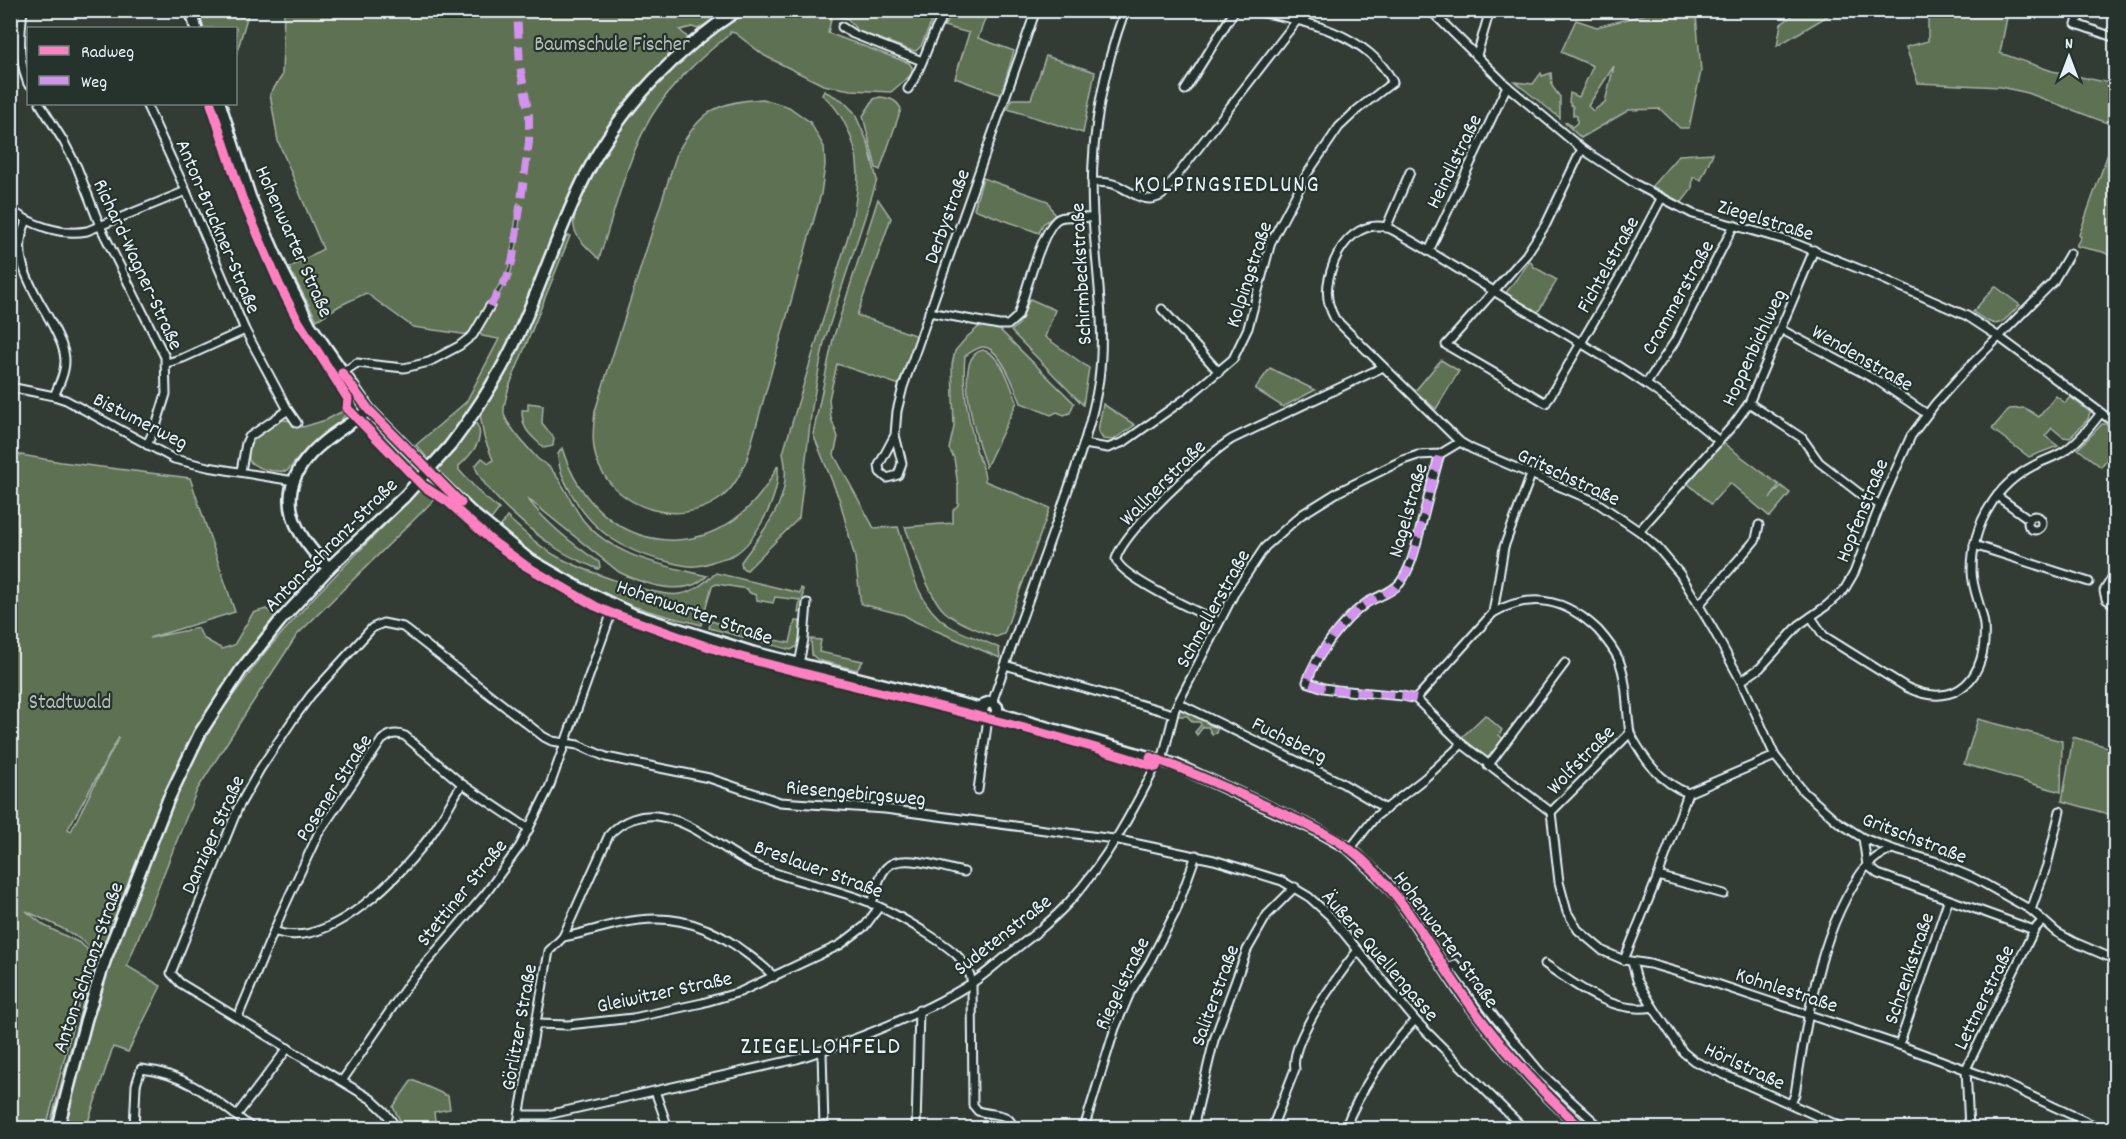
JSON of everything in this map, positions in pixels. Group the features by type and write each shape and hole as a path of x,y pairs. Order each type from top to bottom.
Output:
{"street":[{"path":"23,10 20,38 21,60 27,81"},
{"path":"191,10 196,27"},
{"name":"Anton-Schranz-Straße","path":"58,1128 86,1020 105,960 168,800 200,733 241,670 280,621 329,568 405,496 450,446 473,415 503,367 527,316 580,188 603,147 634,104 673,60 697,39 738,10"},
{"path":"908,89 917,76 935,30 947,10"},
{"name":"Derbystraße","path":"895,435 902,466 898,475 887,478 880,472 879,465 895,435 901,395 1036,10"},
{"name":"Schirmbeckstraße","path":"978,790 990,711 1084,444 1096,396 1102,336 1093,218 1092,182 1095,132 1110,55 1125,10"},
{"path":"1185,90 1235,10"},
{"name":"Kolpingstraße","path":"1084,444 1101,448 1116,447 1189,396 1233,359 1248,328 1271,243 1307,174 1339,127 1393,82 1365,49 1344,37 1298,19 1249,10"},
{"name":"Ziegelstraße","path":"1430,10 1507,86 1582,149 1613,171 1661,199 1693,214 1773,235 1814,250 1960,313 1999,337 2115,424"},
{"path":"1477,55 1490,10"},
{"path":"2082,10 2076,24 2115,38"},
{"path":"1092,182 1112,184 1147,199 1158,198 1162,195 1298,19"},
{"path":"842,27 852,34 922,61"},
{"path":"20,38 27,38"},
{"name":"Heindlstraße","path":"1429,251 1507,86"},
{"name":"Richard-Wagner-Straße","path":"41,105 77,166 100,226 164,352 166,363 164,403 147,445"},
{"name":"Anton-Bruckner-Straße","path":"146,105 245,330 297,423"},
{"name":"Hohenwarter Straße","path":"220,105 250,197 283,272 310,325 369,410 424,466"},
{"path":"1494,292 1526,255 1539,235 1582,149"},
{"path":"1410,172 1386,228 1429,251 1646,384 1719,441"},
{"path":"10,209 27,220 53,230 70,233 87,231 186,191"},
{"name":"Fichtelstraße","path":"1494,292 1446,345 1546,403 1582,344 1661,199"},
{"path":"930,312 999,325 1012,323 1018,316 1050,225 1059,218 1093,218"},
{"path":"27,220 20,242 22,267 60,339 64,356 64,370 54,396"},
{"name":"Crammerstraße","path":"1646,384 1675,341 1734,225"},
{"name":"Gritschstraße","path":"1386,228 1372,228 1357,232 1346,242 1332,267 1327,286 1328,305 1335,319 1460,442 1472,450 1596,502 1639,531 1657,547 1674,565 1699,605 1741,681 1775,756 1810,798 1838,822 1863,838 1962,873 2031,910 2042,921 2074,942 2115,960"},
{"name":"Hoppenbichlweg","path":"1639,531 1719,441 1749,403 1782,330 1814,250"},
{"name":"Hopfenstraße","path":"1741,681 1760,668 1799,625 1835,599 1849,582 1905,448 1927,414 1961,375 2053,282 2070,253"},
{"path":"342,373 357,363 404,368 429,363 473,335 490,306"},
{"path":"1162,309 1219,372"},
{"name":"Anton-Bruckner-Straße","path":"166,363 183,358 245,330"},
{"name":"Wendenstraße","path":"1782,330 1872,378 1927,414"},
{"name":"Wallnerstraße","path":"1219,622 1157,591 1121,568 1116,559 1121,547 1173,489 1217,448 1383,367"},
{"name":"Bistumerweg","path":"10,387 54,396 82,408 174,459 294,481"},
{"path":"1749,403 1802,438 1819,462 1859,494 1880,505"},
{"path":"241,471 249,437 288,410"},
{"path":"329,568 309,548 294,524 291,512 294,481 311,454 369,410"},
{"path":"1811,617 1824,636 1906,687 1934,696 1959,691 1972,679 1977,669 1984,641 1983,621 1972,574 1974,544 1982,520 2009,482 2024,471 2069,447 2101,413"},
{"name":"Schmellerstraße","path":"1161,760 1173,714 1219,622 1255,561 1277,536 1301,515 1338,492 1411,457 1440,454 1460,442"},
{"name":"Nagelstraße","path":"1416,699 1324,688 1307,682 1329,643 1354,613 1373,599 1393,589 1402,580 1416,545 1440,454"},
{"name":"Hohenwarter Straße","path":"433,475 471,512 526,558 634,615 707,639 990,711 1161,760 1313,828 1350,849 1393,891 1474,1010 1519,1065 1581,1128"},
{"path":"1350,849 1368,826 1386,809 1462,744 1416,699 1493,613 1504,547 1531,475"},
{"path":"1997,496 2029,519"},
{"path":"1699,605 1756,539 1759,525"},
{"path":"1974,544 2090,582"},
{"path":"2115,570 2104,591 2106,598 2115,606"},
{"name":"Wolfstraße","path":"1462,744 1551,812 1630,734 1625,688 1619,660 1608,642 1589,621 1565,606 1548,601 1514,604 1493,613"},
{"path":"799,664 807,603"},
{"name":"Stettiner Straße","path":"342,1082 409,983 486,893 509,863 529,830 549,788 614,606"},
{"name":"Danziger Straße","path":"397,1128 378,1104 175,980 171,973 238,808 260,770 311,695 372,628 383,623 403,627 544,737 565,743"},
{"path":"1488,766 1565,663"},
{"path":"1005,665 1173,714"},
{"name":"Fuchsberg","path":"1178,703 1342,783 1386,809"},
{"name":"Posener Straße","path":"238,1017 318,834 382,740 393,734 405,736 462,784 529,830"},
{"path":"1630,734 1652,769 1670,784 1688,793"},
{"name":"Riesengebirgsweg","path":"565,743 585,747 606,757 709,778 780,802 885,810 1114,839"},
{"path":"1624,960 1688,793 1775,756"},
{"name":"Sudetenstraße","path":"519,1115 547,1115 822,1051 919,1010 972,983 1047,924 1070,901 1090,876 1114,839 1161,760"},
{"path":"274,931 291,936 317,931 348,916 375,896 433,832 462,784"},
{"path":"2031,910 2047,865 2060,811"},
{"name":"Kohnlestraße","path":"1551,812 1561,892 1572,922 1593,945 1624,960 1650,964 1696,977 1899,1045 2020,1090 2100,1128"},
{"name":"Breslauer Straße","path":"563,937 609,835 621,822 652,816 672,819 693,828 752,864 875,905 907,920 957,955 967,967 972,983"},
{"path":"1863,838 1867,865"},
{"name":"Äußere Quellengasse","path":"1114,839 1196,855 1250,870 1295,887 1330,916 1415,1020 1522,1128"},
{"path":"1791,1104 1795,1094 1808,1013 1836,921 1849,892 1867,865 1876,857 1892,849"},
{"name":"Riegelstraße","path":"1084,1128 1115,1028 1130,993 1149,963 1176,911 1196,855"},
{"path":"875,905 882,874 886,867 893,863 915,861 964,872"},
{"name":"Gritschstraße","path":"1867,865 1878,874 2034,930"},
{"path":"1658,876 1724,894"},
{"name":"Saliterstraße","path":"1193,1128 1214,1040 1246,950 1267,915 1295,887"},
{"name":"Schrenkstraße","path":"1899,1045 1948,901"},
{"name":"Gleiwitzer Straße","path":"537,1024 552,1026 588,1023 658,1013 740,992 840,945 865,926 875,905"},
{"path":"563,937 637,921 686,922 710,930 727,940 752,957 774,977"},
{"name":"Lettnerstraße","path":"1969,1128 1966,1070 2034,930 2042,921"},
{"name":"Görlitzer Straße","path":"517,1128 547,957 553,946 563,937"},
{"path":"1272,1128 1294,1069 1296,1048 1329,989 1358,950"},
{"name":"Hörlstraße","path":"1632,962 1637,980 1653,1007 1689,1057 1844,1128"},
{"name":"Hohenwarter Straße","path":"1446,970 1455,964 1496,1019 1541,1073 1602,1128"},
{"path":"1545,964 1600,998 1636,1008 1653,1007"},
{"path":"972,983 973,1105 978,1111 1006,1117 1013,1124 1013,1128"},
{"path":"916,1128 919,1010"},
{"path":"1345,1128 1381,1061 1415,1020"},
{"path":"236,1116 288,1048"},
{"path":"822,1051 824,1128"},
{"path":"134,1128 136,1091 141,1069 164,1072 186,1081 252,1128"},
{"path":"655,1091 668,1128"}],"green space":[{"path":"748,10 943,11 932,21 921,46 916,51 858,31 848,19 832,15 828,33 909,63 912,67 912,74 891,92 851,90 823,85 765,56 735,33 730,32 677,83 651,117 628,168 599,259 575,231 574,217 601,161 654,87 699,45"},
{"path":"199,11 249,11 237,52 237,27 204,27"},
{"name":"Baumschule Fischer","path":"284,11 728,11 698,29 692,27 680,30 688,38 606,134 500,361 485,387 449,437 429,460 416,445 466,402 499,339 482,336 479,332 511,272 518,240 521,205 518,203 509,267 469,335 413,327 366,293 317,320 289,268 323,249 278,141 270,94 282,76"},
{"path":"955,11 988,11 978,38 1014,51 1001,95 955,78 969,33 944,26"},
{"path":"1658,11 1700,11 1696,15 1701,71 1689,128 1680,128 1660,109 1629,110 1581,138 1565,123 1567,122 1572,127 1577,123 1577,116 1573,115 1573,107 1569,102 1570,93 1579,97 1593,66 1561,52 1576,20 1597,27","holes":["1614,66 1605,102 1593,111 1588,106"]},
{"path":"1799,11 1836,11 1777,46 1781,24"},
{"path":"1928,11 2034,11 2033,17 2008,12 2000,53 2052,71 2115,84 2115,126 2028,93 2001,87 1918,83 1906,47 1928,41"},
{"path":"1046,56 1095,72 1083,133 1008,109 1012,99 1031,99"},
{"path":"1541,73 1542,76 1551,73 1552,86 1560,97 1560,118 1515,82 1533,84"},
{"path":"824,91 842,100 854,112 868,143 877,180 824,342 812,407 799,518 747,570 742,568 741,562 768,525 781,499 785,469 783,453 851,226 856,198 858,172 854,147 841,117 822,95"},
{"path":"880,97 893,100 901,109 880,170 876,168 863,116 874,99"},
{"path":"763,99 789,107 810,122 824,147 825,165 821,194 747,459 739,476 723,496 702,508 685,512 651,509 635,503 620,493 608,481 599,466 594,446 595,411 677,153 694,127 711,111 733,103"},
{"path":"2115,134 2115,258 2103,252 2076,246"},
{"path":"1713,153 1701,180 1693,177 1692,189 1682,202 1652,186 1679,155"},
{"path":"983,178 1048,201 1055,216 1043,224 1039,233 974,209"},
{"path":"878,199 891,218 857,315 917,336 900,385 837,364 829,399 831,418 838,437 834,455 874,528 898,527 910,568 928,606 948,625 999,648 1000,658 904,615 861,604 855,558 840,501 813,434 833,339"},
{"path":"564,236 570,236 509,387 504,414 513,430 529,449 556,475 583,520 595,533 609,543 640,558 707,576 692,585 682,588 663,587 619,572 527,498 560,533 599,562 600,567 598,569 566,554 534,532 498,500 480,477 475,466 482,458 489,463 493,460 484,437 480,414 510,365 531,321"},
{"path":"1530,261 1534,267 1557,280 1537,314 1505,294"},
{"path":"1995,286 2020,305 1998,324 1988,322 1973,312"},
{"path":"1030,299 1055,310 1045,337 1089,368 1083,405 1011,331 1018,325"},
{"path":"981,325 999,329 1074,403 1070,413 1064,415 1057,412 1051,415 1021,403 1006,369 995,353 989,348 982,347 965,356 964,378 968,412 985,481 1050,508 1004,634 996,637 957,620 939,605 917,560 905,527 953,523 953,510 958,505 958,486 954,458 949,449 954,427 952,365 955,351"},
{"path":"983,350 996,358 1001,365 1017,402 986,467 973,422 967,384 968,368 973,356"},
{"path":"1441,360 1459,371 1436,409 1415,391"},
{"path":"1270,368 1315,390 1283,407 1255,389"},
{"path":"2056,396 2065,403 2070,397 2090,412 2088,419 2070,438 2063,437 2052,428 2045,436 2058,446 2029,457 1992,429 2009,409 2025,408 2039,417"},
{"path":"528,403 543,405 542,423 554,438 553,446 544,448 525,428 522,410 528,410"},
{"path":"1103,404 1135,425 1113,440 1103,439 1098,431"},
{"path":"343,411 346,414 340,421 308,447 287,471 267,470 249,461 249,452 254,441 274,423 287,420 303,427 326,420"},
{"path":"475,422 480,434 479,440 459,466 459,470 482,495 499,509 490,521 444,479 438,469"},
{"path":"2102,424 2107,424 2115,431 2115,448 2101,467 2078,449"},
{"path":"368,427 389,441 418,472 447,497 427,487"},
{"path":"1722,442 1779,485 1770,498 1781,486 1790,493 1770,517 1730,483 1711,504 1686,482"},
{"path":"562,448 579,486 603,514 632,532 664,540 696,537 727,524 755,500 778,465 777,480 766,516 743,548 733,555 707,564 686,566 638,553 600,530 580,507 566,483 558,459"},
{"name":"Stadtwald","path":"10,453 61,462 190,478 235,612 149,638 198,628 203,638 222,649 234,645 253,613 266,609 276,616 238,667 195,734 155,818 99,959 51,1128 49,1128 94,956 89,947 73,935 26,911 45,926 80,943 87,949 89,957 88,969 46,1128 11,1128","holes":["119,737 71,831 68,829"]},
{"path":"421,488 436,498 297,635 197,790 127,966 161,986 128,1052 113,1047 86,1128 64,1128 84,1047 111,958 176,795 193,761 220,713 266,651 317,594"},
{"path":"507,517 531,539 551,553 619,582 654,592 680,594 695,589 716,573 800,593 801,588 803,589 803,611 798,613 800,600 775,597 773,603 757,600 756,595 747,589 717,584 712,586 701,625 641,609 589,587 528,550 499,529"},
{"path":"711,621 748,632 748,635 790,643 795,621 799,621 801,626 799,645 791,650 709,628"},
{"path":"811,639 821,640 819,652 863,661 857,670 818,660 812,655"},
{"path":"1179,709 1198,714 1201,720 1205,719 1210,726 1218,727 1216,733 1212,734 1208,727 1203,727 1197,735 1195,732 1201,725 1200,722 1193,722 1187,716 1176,716"},
{"path":"1485,715 1502,730 1499,735 1506,742 1495,757 1482,757 1461,738"},
{"path":"1978,719 2062,741 2061,792 1964,764"},
{"path":"2073,737 2115,749 2115,816 2062,801"},
{"path":"412,1080 448,1096 450,1109 434,1112 436,1128 404,1128 393,1107"},
{"path":"777,1121 778,1128 724,1128 724,1126"}],"marked path":[{"path":"490,306 507,278 513,258 529,142 529,115 520,66 517,10"},
{"path":"1416,699 1324,688 1307,682 1323,650 1348,619 1365,604 1397,586 1404,577 1411,563 1440,454"}],"cycle path":[{"path":"211,105 242,198 279,284 297,319 348,399 347,408 423,486 448,502 492,541 526,566 611,613 728,653 1003,722 1156,767 1159,760"},
{"path":"342,373 369,410 461,503"},
{"path":"1150,757 1181,768 1312,827 1351,850 1368,865 1397,898 1486,1026 1532,1079 1581,1128"}],"district":[{"name":"KOLPINGSIEDLUNG","path":"1227,183"},
{"name":"ZIEGELLOHFELD","path":"821,1045"}]}
